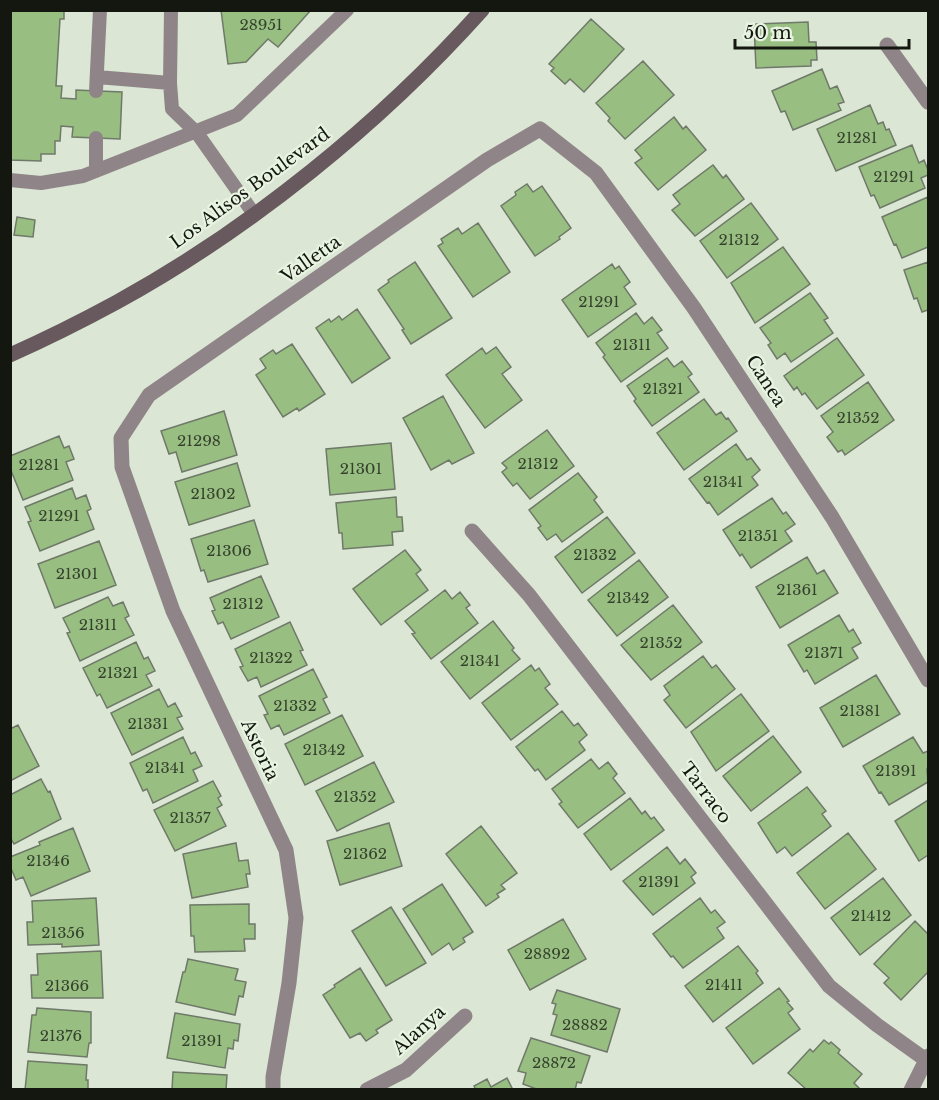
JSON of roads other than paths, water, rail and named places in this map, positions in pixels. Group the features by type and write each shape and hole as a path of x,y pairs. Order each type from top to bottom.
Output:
{"main road":[{"name":"Los Alisos Boulevard","path":"10,356 117,302 172,269 254,214 318,166 376,117 482,10"}],"street":[{"path":"887,45 928,102"},
{"name":"Valletta","path":"121,438 149,395 487,160 540,129"},
{"name":"Canea","path":"540,129 596,173 694,308 832,516 928,680"},
{"name":"Astoria","path":"121,438 122,467 173,611 286,850 296,918 273,1089"},
{"name":"Tarraco","path":"472,531 529,595 829,987 877,1025 927,1058"},
{"name":"Alanya","path":"367,1089 406,1070 465,1016"},
{"path":"911,1089 927,1058"}],"lane":[{"path":"100,10 97,84 170,83"},
{"path":"171,10 172,109 197,133 254,214"},
{"path":"10,180 41,183 83,176 197,133 237,115 347,10"},
{"path":"96,138 96,171"}]}
